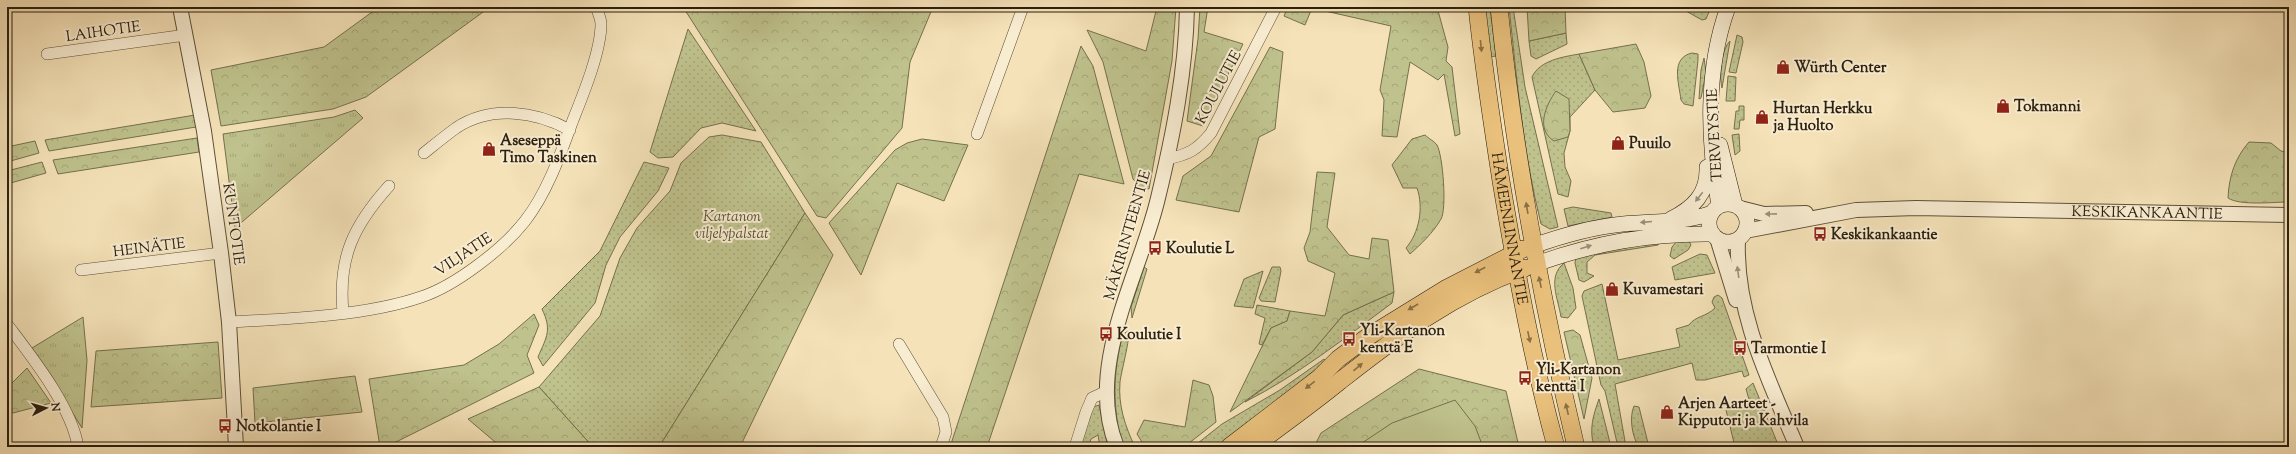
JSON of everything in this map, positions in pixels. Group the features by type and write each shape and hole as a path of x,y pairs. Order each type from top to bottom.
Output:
{"main road":[{"name":"HÄMEENLINNANTIE","path":"1477,7 1483,66 1516,271 1539,384 1556,447"},
{"name":"HÄMEENLINNANTIE","path":"1499,7 1507,89 1536,264 1576,447"},
{"name":"TERVEYSTIE","path":"1669,221 1688,210 1706,188 1707,170 1703,115 1709,74 1728,7"},
{"name":"TERVEYSTIE","path":"1714,59 1717,66 1717,112 1720,145 1738,207"},
{"name":"TERVEYSTIE","path":"1714,59 1710,120 1716,210"},
{"path":"1229,447 1267,435 1338,359 1372,334 1447,288 1513,253 1548,241 1621,224 1694,219 1716,210 1738,207 1747,221 1742,236 1727,242 1715,236 1665,235 1623,240 1593,245 1501,276 1452,301 1409,328 1253,447"},
{"path":"1715,236 1710,224 1716,210"}],"street":[{"name":"KUNTOTIE","path":"180,7 204,131 221,253 229,322 236,447"},
{"name":"VILJATIE","path":"229,322 343,312 391,306 422,297 474,268 501,247 526,221 560,158 587,84 600,37 601,23 596,7"},
{"path":"977,134 1023,7"},
{"name":"MÄKIRINTEENTIE","path":"1117,447 1108,414 1107,391 1110,357 1152,221 1166,159 1178,102 1186,33 1187,7"},
{"name":"KOULUTIE","path":"1166,159 1177,157 1199,147 1211,133 1276,7"},
{"name":"LAIHOTIE","path":"47,54 186,34"},
{"path":"424,153 457,128 479,117 504,113 524,114 550,119 570,130"},
{"path":"343,312 341,288 347,254 357,227 372,205 389,186"},
{"name":"KESKIKANKAANTIE","path":"1738,207 1764,214 1838,213"},
{"name":"KESKIKANKAANTIE","path":"1742,236 1856,210 1916,208 2289,215"},
{"path":"1715,236 1742,321 1752,337"},
{"path":"1742,236 1737,262 1740,285 1752,337 1797,447"},
{"name":"HEINÄTIE","path":"81,270 221,253"},
{"path":"7,324 37,364 69,418 78,447"},
{"path":"899,344 943,417 946,432 941,447"},
{"path":"1075,447 1092,398 1107,391"}],"green space":[{"path":"379,7 490,7 366,97 333,109 221,126 211,70 324,47"},
{"path":"683,7 933,7 910,62 902,128 826,218 817,216"},
{"path":"1157,7 1176,7 1172,61 1149,189 1140,187 1133,179 1103,62 1087,30 1146,51"},
{"path":"1200,7 1208,7 1204,32 1243,44 1203,126 1187,121 1198,39"},
{"path":"1288,7 1437,7 1448,47 1446,61 1452,67 1460,134 1455,136 1444,74 1438,80 1410,62 1397,137 1382,136 1384,100 1380,90 1391,26 1312,8 1305,25 1284,16"},
{"path":"1485,7 1490,7 1496,56 1490,57"},
{"path":"1509,7 1513,7 1525,87 1558,227 1550,229 1541,224 1525,143"},
{"path":"1527,7 1565,7 1566,33 1529,41"},
{"path":"1687,7 1711,7 1706,19 1702,20 1686,11"},
{"path":"688,29 756,131 722,123 701,128 673,157 658,158 650,152"},
{"path":"1566,33 1567,44 1536,59 1531,56 1529,41"},
{"path":"1737,35 1742,37 1743,42 1736,73 1729,72"},
{"path":"1730,41 1722,88 1721,78 1723,57"},
{"path":"1636,44 1644,62 1651,96 1645,108 1613,112 1595,90 1579,54"},
{"path":"1081,46 1093,66 1124,184 1079,174 987,447 950,447"},
{"path":"1270,47 1283,52 1275,129 1259,137 1239,212 1176,200 1183,176 1211,156"},
{"path":"1692,53 1698,54 1693,106 1684,104 1681,100 1678,79 1678,66 1681,60 1685,56"},
{"path":"1579,54 1595,90 1570,117 1570,131 1564,153 1565,167 1571,181 1568,197 1558,194 1532,77 1540,67 1552,60"},
{"path":"1704,58 1706,72 1701,98 1699,99 1701,70"},
{"path":"1728,76 1736,77 1735,101 1726,101"},
{"path":"1556,91 1569,99 1570,131 1568,137 1554,141 1548,136 1545,130 1544,117 1549,103"},
{"path":"1739,106 1744,106 1744,120 1740,120 1739,129 1734,129 1736,111 1739,111"},
{"path":"355,110 363,118 235,228 223,134 334,117"},
{"path":"195,115 196,127 49,151 45,140"},
{"path":"1739,134 1740,151 1735,155 1732,135"},
{"name":"Kartanon viljelypalstat","path":"722,135 761,142 805,213 659,447 593,447 539,387 600,316 620,258 637,228 670,191 681,163 709,137"},
{"path":"1425,135 1437,145 1439,151 1444,182 1443,213 1434,229 1410,254 1406,248 1414,235 1419,220 1419,196 1417,188 1403,188 1392,165 1412,139"},
{"path":"197,138 199,152 58,174 53,160"},
{"path":"922,139 968,145 944,201 897,183 861,275 829,223 895,150 907,143"},
{"path":"35,141 39,153 7,162 7,147"},
{"path":"2249,142 2271,143 2281,151 2289,153 2289,202 2249,203 2228,198 2231,175 2236,161"},
{"path":"42,162 46,173 7,184 7,171"},
{"path":"644,162 669,168 658,191 620,237 606,265 595,303 543,366 538,357 546,338 548,328 542,309 600,251"},
{"path":"1317,172 1335,173 1327,227 1349,255 1369,259 1372,238 1388,240 1394,292 1343,315 1312,352 1230,412 1271,328 1287,321 1290,311 1325,316 1335,273 1308,261 1304,248 1310,232"},
{"path":"1573,207 1611,213 1612,217 1568,226 1564,209"},
{"path":"805,213 833,255 740,447 659,447"},
{"path":"1659,241 1658,245 1595,255 1587,262 1587,273 1594,276 1584,282 1579,280 1575,263 1576,257"},
{"path":"1677,241 1689,241 1691,245 1688,250 1674,259 1670,256 1672,247"},
{"path":"1700,254 1707,255 1715,273 1675,280 1672,267"},
{"path":"1564,263 1573,288 1576,308 1568,318 1561,317 1555,288 1556,275"},
{"path":"1144,267 1147,269 1132,318 1131,307"},
{"path":"1272,267 1280,267 1281,271 1275,302 1261,301 1259,298"},
{"path":"1263,271 1253,308 1234,306 1244,279"},
{"path":"1602,284 1618,360 1680,347 1676,329 1689,325 1694,320 1712,311 1715,308 1712,302 1714,297 1718,295 1722,298 1749,375 1744,377 1742,371 1705,380 1696,380 1692,363 1615,384 1626,447 1618,447 1605,391 1601,385 1582,296 1584,291"},
{"path":"1394,292 1392,303 1321,356 1284,380 1245,402 1312,352 1343,315"},
{"path":"1257,305 1290,311 1287,321 1271,328 1262,345 1259,344 1265,318 1255,314"},
{"path":"534,314 539,325 527,355 534,373 386,447 380,447 369,379 464,365 499,344"},
{"path":"83,317 87,360 82,428 32,348"},
{"path":"1573,330 1580,335 1592,378 1584,419 1564,332"},
{"path":"1128,331 1129,335 1120,382 1120,399 1125,423 1135,447 1122,447 1115,404 1115,377 1119,349 1123,334"},
{"path":"218,342 222,398 91,407 96,351"},
{"path":"1324,359 1325,361 1319,368 1221,443 1220,447 1193,447 1222,424 1280,390"},
{"path":"27,368 51,403 13,413 7,411 7,388"},
{"path":"1419,369 1506,391 1519,447 1314,447 1321,433"},
{"path":"355,376 362,412 255,423 253,388"},
{"path":"1193,380 1209,385 1213,396 1216,422 1184,447 1145,447 1137,434 1144,420 1185,427"},
{"path":"1753,383 1779,447 1735,447 1726,410 1750,403 1746,389"},
{"path":"539,387 593,447 501,447 468,419"},
{"path":"1599,399 1611,447 1594,447 1592,423"},
{"path":"1455,400 1475,426 1483,447 1359,447 1359,445 1392,423"},
{"path":"1099,405 1108,447 1100,447 1098,435 1091,439 1088,447 1078,447 1093,407"},
{"path":"1634,406 1639,407 1649,447 1639,447 1635,438 1632,427 1632,411"}],"place":[{"name":"Würth Center","path":"1783,67"},
{"name":"Tokmanni","path":"2003,106"},
{"name":"Hurtan Herkku ja Huolto","path":"1762,117"},
{"name":"Puuilo","path":"1618,143"},
{"name":"Aseseppä Timo Taskinen","path":"489,149"},
{"name":"Keskikankaantie","path":"1820,234"},
{"name":"Koulutie L","path":"1155,248"},
{"name":"Kuvamestari","path":"1612,289"},
{"name":"Koulutie I","path":"1106,334"},
{"name":"Yli-Kartanon kenttä E","path":"1349,339"},
{"name":"Tarmontie I","path":"1740,348"},
{"name":"Yli-Kartanon kenttä I","path":"1525,378"},
{"name":"Arjen Aarteet - Kipputori ja Kahvila","path":"1667,412"},
{"name":"Notkolantie I","path":"225,426"}]}
